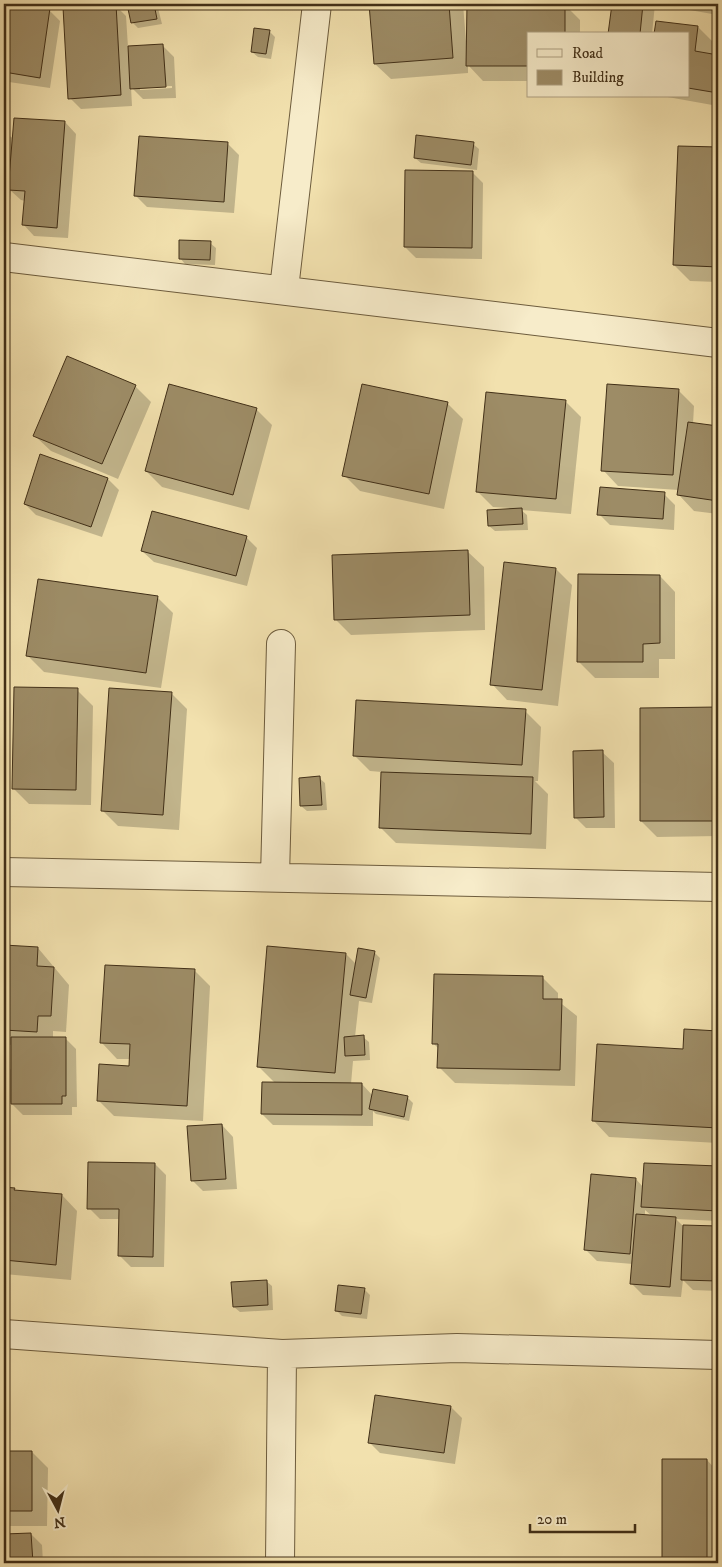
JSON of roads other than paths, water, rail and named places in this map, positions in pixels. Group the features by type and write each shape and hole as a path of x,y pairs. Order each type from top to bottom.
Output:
{"street":[{"path":"284,289 317,4"},
{"path":"4,257 284,289 718,343"},
{"path":"275,877 281,644"},
{"path":"4,872 718,887"},
{"path":"4,1334 282,1354 456,1348 718,1354"},
{"path":"280,1563 282,1354"}]}
